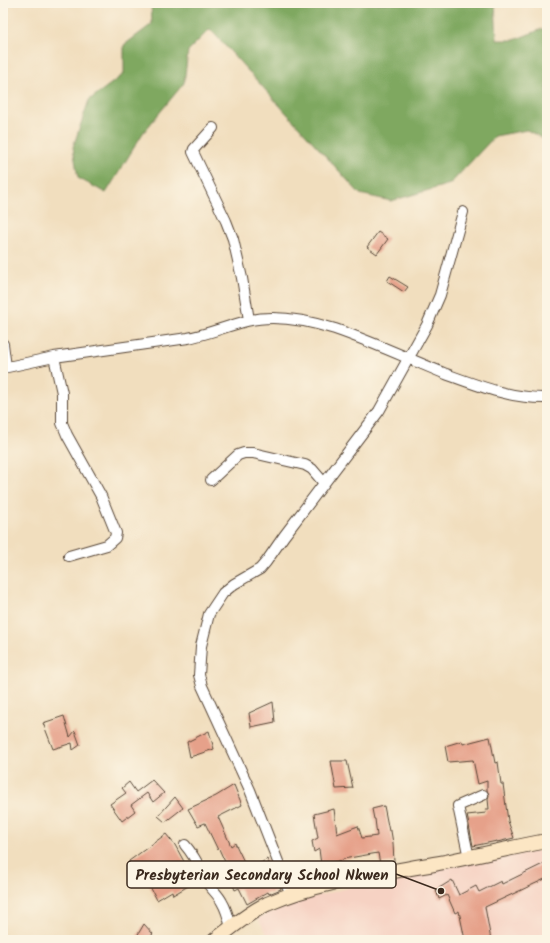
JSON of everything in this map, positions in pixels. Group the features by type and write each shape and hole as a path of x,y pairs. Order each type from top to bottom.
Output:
{"street":[{"path":"214,128 194,149 193,152 233,239 242,278 249,320"},
{"path":"292,895 250,790 202,686 199,675 201,646 209,614 216,602 234,584 263,566 379,411 427,325 440,295 463,212"},
{"path":"3,344 4,367 54,357 188,338 206,334 249,320 273,318 297,320 321,325 351,335 488,389 516,396 547,398"},
{"path":"54,357 62,393 62,423 67,435 102,496 116,533 115,538 106,545 69,556"},
{"path":"211,480 238,455 248,453 287,460 304,465 312,469 324,483"},
{"path":"469,858 458,806 483,796"},
{"path":"215,940 266,905 292,895 366,875 469,858 547,841"},
{"path":"185,844 199,864 208,883 222,901 231,928"}],"shaded area":[{"path":"547,849 547,940 270,940 258,918 298,901 374,881"}],"green space":[{"path":"151,3 495,3 497,40 514,40 547,27 547,141 527,130 495,136 450,184 391,201 360,194 210,29 188,51 184,83 143,133 106,193 78,178 73,147 89,100 124,74 124,45 152,24"}],"building":[{"path":"378,232 388,239 377,254 367,247"},
{"path":"390,276 408,287 404,292 387,281"},
{"path":"273,702 275,722 251,727 249,713"},
{"path":"64,716 70,737 75,731 80,745 73,750 72,743 53,749 43,723"},
{"path":"209,731 214,749 190,757 187,742"},
{"path":"490,737 495,763 498,762 501,784 503,784 508,821 514,838 473,846 467,815 486,813 485,809 489,809 487,781 478,784 473,760 448,762 445,746 462,741 463,744"},
{"path":"331,761 347,761 353,788 336,789"},
{"path":"152,780 164,793 153,802 147,793 131,805 135,811 122,821 110,804 126,793 122,788 129,782 136,792"},
{"path":"234,785 242,805 218,817 231,846 235,843 247,868 251,865 253,868 267,859 281,889 269,894 268,892 247,904 239,888 235,890 230,878 232,877 205,823 198,826 188,809 216,796"},
{"path":"175,797 183,808 165,822 158,816"},
{"path":"384,806 389,831 391,831 394,862 380,864 378,853 343,859 321,865 319,849 314,852 312,841 318,838 314,814 334,809 337,834 358,826 362,838 377,836 372,809"},
{"path":"166,834 175,845 195,882 173,895 172,891 157,900 143,873 139,877 129,861"},
{"path":"547,862 547,878 485,907 491,940 465,940 459,911 455,913 447,895 439,899 436,890 452,880 459,895 476,886 479,892 501,881 502,884"},
{"path":"144,924 153,934 146,940 137,936"}],"place":[{"name":"Presbyterian Secondary School Nkwen","path":"441,891"}]}
